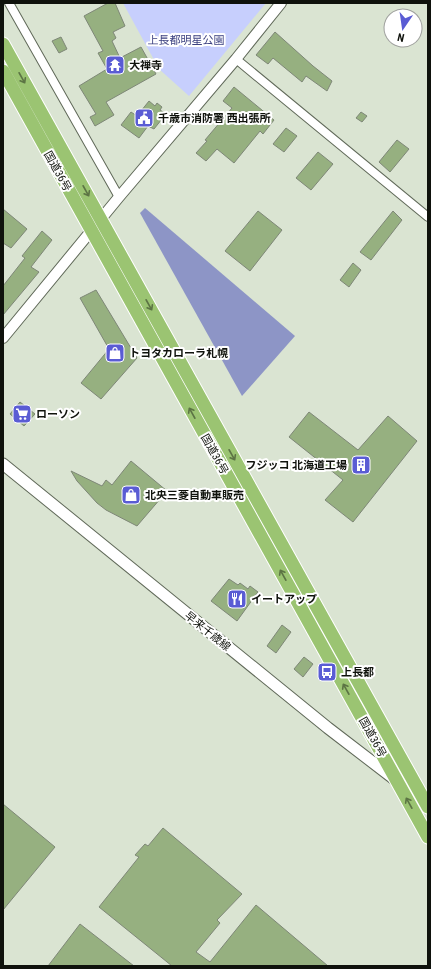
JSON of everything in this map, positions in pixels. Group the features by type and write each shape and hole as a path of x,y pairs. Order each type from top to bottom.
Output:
{"highway":[{"name":"国道36号","path":"3,44 102,219 428,807"},
{"name":"国道36号","path":"3,71 428,837"}],"main road":[{"name":"早来千歳線","path":"3,464 328,728 397,781 419,790"}],"street":[{"path":"9,3 119,197"},
{"path":"3,338 281,3"},
{"path":"236,59 428,217"}],"green space":[{"name":"上長都明星公園","path":"123,3 266,3 189,96 159,69"}],"shaded area":[{"path":"145,208 295,336 242,396 140,213"}],"building":[{"path":"108,3 115,3 125,26 113,32 116,38 112,41 120,58 141,47 156,74 106,102 114,115 95,126 90,117 96,114 79,86 107,69 98,53 103,51 84,16"},
{"path":"275,32 332,81 327,91 306,76 302,82 273,58 268,64 256,55"},
{"path":"61,37 67,49 59,53 52,41"},
{"path":"234,87 274,120 263,134 260,131 234,163 217,149 206,161 196,153 232,108 223,101"},
{"path":"149,101 155,106 157,103 162,107 160,110 166,114 154,129 148,126 139,138 121,125 131,112 137,116"},
{"path":"361,112 367,116 362,122 356,118"},
{"path":"286,128 297,136 284,152 273,144"},
{"path":"397,140 409,149 390,172 379,162"},
{"path":"318,152 333,164 311,190 296,178"},
{"path":"3,209 27,229 11,248 3,243"},
{"path":"258,211 282,230 250,271 225,251"},
{"path":"393,211 402,220 371,260 360,252"},
{"path":"42,231 52,240 31,267 39,272 3,315 3,286 25,258 22,256"},
{"path":"353,263 361,270 349,287 340,280"},
{"path":"96,290 137,358 101,399 81,383 109,349 80,298"},
{"name":"ローソン","path":"20,402 35,414 24,426 10,414"},
{"name":"フジッコ 北海道工場","path":"309,412 358,450 388,416 417,441 353,522 325,500 343,480 289,437"},
{"path":"131,461 167,491 137,526 106,510 97,503 77,481 71,471 102,486 106,480 112,485"},
{"path":"229,579 238,585 240,583 248,589 250,586 258,592 237,621 211,601"},
{"path":"282,625 291,632 276,653 267,646"},
{"path":"304,657 313,664 303,677 294,669"},
{"path":"3,804 55,847 3,910"},
{"path":"163,828 242,894 217,920 220,923 196,952 210,962 256,905 328,966 172,966 99,907 139,857 135,855 145,844 148,846"},
{"path":"80,924 134,966 48,966"}],"place":[{"name":"大禅寺","path":"115,65"},
{"name":"千歳市消防署 西出張所","path":"144,118"},
{"name":"トヨタカローラ札幌","path":"115,353"},
{"name":"ローソン","path":"22,414"},
{"name":"フジッコ 北海道工場","path":"361,465"},
{"name":"北央三菱自動車販売","path":"131,495"},
{"name":"イートアップ","path":"237,599"},
{"name":"上長都","path":"327,672"}]}
